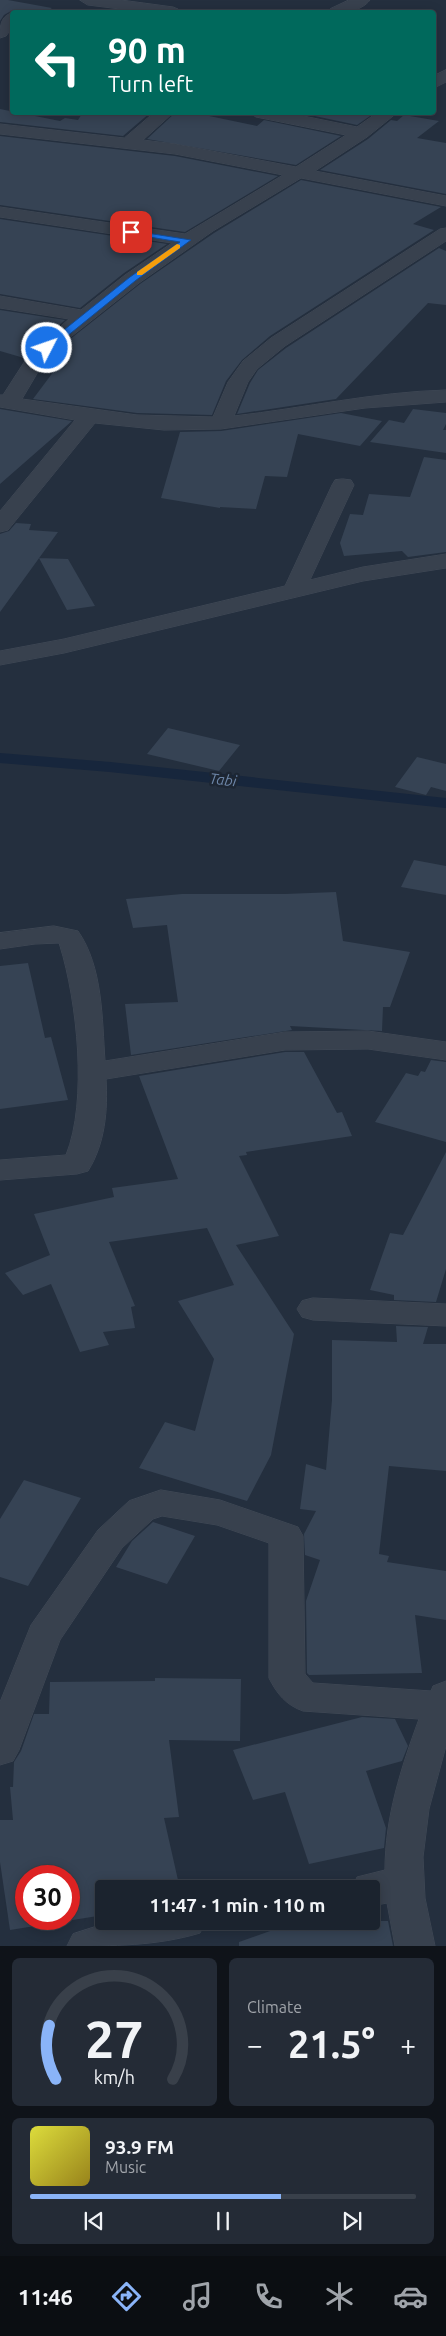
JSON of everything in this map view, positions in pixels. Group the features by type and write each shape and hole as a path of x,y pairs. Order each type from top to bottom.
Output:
{"street":[{"path":"88,0 145,3 167,10"},
{"path":"340,10 362,0"},
{"path":"0,33 10,21"},
{"path":"129,143 162,115"},
{"path":"271,115 361,133"},
{"path":"386,115 300,172 187,240 156,262 85,316 37,357 4,402 166,424 221,423 383,399 446,396"},
{"path":"0,129 129,143 234,158 446,200"},
{"path":"0,212 187,240"},
{"path":"221,423 238,382 250,365 278,342 446,233"},
{"path":"0,302 85,316"},
{"path":"0,525 90,415"},
{"path":"294,591 343,485"},
{"path":"0,658 64,646 363,574 446,561"},
{"path":"0,940 53,935 68,937 74,944 85,994 92,1072 92,1099 85,1149 77,1164 0,1170"},
{"path":"92,1072 285,1041 368,1040 446,1051"},
{"path":"313,1309 446,1315"},
{"path":"0,1750 44,1635 110,1539 141,1510 161,1503 220,1513 286,1536 287,1678 303,1696 324,1699 444,1701 417,1773 404,1830 388,1886 415,1946"},
{"path":"87,1946 141,1930"}],"building":[{"path":"0,0 52,8 49,10 10,10 0,21"},
{"path":"0,109 10,111 10,115 30,115 60,121 65,118 78,120 81,115 148,115 123,136 0,122"},
{"path":"173,115 204,115 257,126 264,120 341,136 296,165 147,139"},
{"path":"310,115 370,116 357,125"},
{"path":"404,115 439,121 417,138 446,143 446,194 320,170 368,139 391,120 397,121"},
{"path":"0,136 175,156 278,176 185,232 0,205"},
{"path":"301,180 441,207 413,224 434,230 270,336 242,360 226,381 212,415 137,413 33,399 57,367 45,364 64,344 140,284 214,233"},
{"path":"0,219 167,244 124,273 80,308 0,294"},
{"path":"439,248 446,251 446,305 428,303 336,399 237,414 250,383 258,370 286,348"},
{"path":"0,310 65,320 24,358 0,351"},
{"path":"0,409 72,421 0,484"},
{"path":"413,409 446,413 446,424 443,430 446,430 446,453 370,442 389,420 404,423"},
{"path":"341,413 382,421 360,446 298,434 287,477 265,476 256,509 220,508 161,498 180,432 221,431"},
{"path":"424,457 446,460 446,552 408,557 402,551 344,556 340,543 350,514 363,515 369,494 410,497"},
{"path":"16,523 31,524 29,530 58,532 0,612 0,534 9,531"},
{"path":"39,558 68,559 95,606 67,610"},
{"path":"168,728 240,745 219,771 147,754"},
{"path":"417,757 446,764 446,791 431,787 426,795 395,787"},
{"path":"414,860 446,866 446,895 401,887"},
{"path":"336,892 343,941 410,952 390,1007 383,1007 382,1031 290,1026 292,1030 131,1055 125,1004 178,1002 167,925 133,928 126,899 182,894"},
{"path":"28,963 45,1038 51,1037 68,1100 0,1109 0,966"},
{"path":"285,1052 304,1052 337,1113 342,1112 352,1136 246,1152 247,1155 239,1156 279,1236 236,1245 294,1334 271,1455 247,1501 139,1468 165,1422 195,1431 214,1359 178,1301 234,1285 207,1228 109,1242 135,1306 131,1307 135,1328 103,1332 109,1345 80,1352 51,1284 23,1295 5,1273 50,1255 34,1214 114,1197 112,1188 178,1179 139,1076"},
{"path":"431,1060 446,1062 446,1142 375,1122 406,1073 418,1076 421,1071 425,1072"},
{"path":"446,1152 446,1269 436,1302 394,1300 394,1295 370,1290 390,1233 403,1235"},
{"path":"396,1326 428,1327 423,1344 446,1344 446,1471 389,1466 379,1554 389,1556 387,1562 446,1571 446,1620 415,1615 422,1673 309,1675 307,1673 306,1601 320,1560 305,1555 304,1534 316,1511 300,1509 306,1464 326,1470 332,1400 332,1340 397,1342"},
{"path":"24,1480 81,1498 28,1586 0,1577 0,1519"},
{"path":"153,1522 195,1536 167,1584 116,1567 132,1541"},
{"path":"155,1678 241,1679 240,1741 169,1740 179,1817 164,1818 178,1880 95,1880 95,1916 80,1919 80,1865 15,1865 15,1929 10,1930 0,1862 0,1820 13,1820 10,1787 13,1787 14,1762 21,1751 34,1714 49,1714 50,1682 155,1681"},
{"path":"362,1717 395,1719 408,1746 402,1761 366,1771 386,1828 384,1848 309,1864 285,1792 253,1800 233,1750"},
{"path":"380,1921 388,1921 393,1946 239,1946 239,1942 273,1930 380,1930"}],"waterway":[{"name":"Tabi","path":"0,758 110,767 446,803"}],"slow traffic":[{"path":"139,274 177,247"}],"route":[{"path":"47,348 132,279 187,240 131,232"}]}
